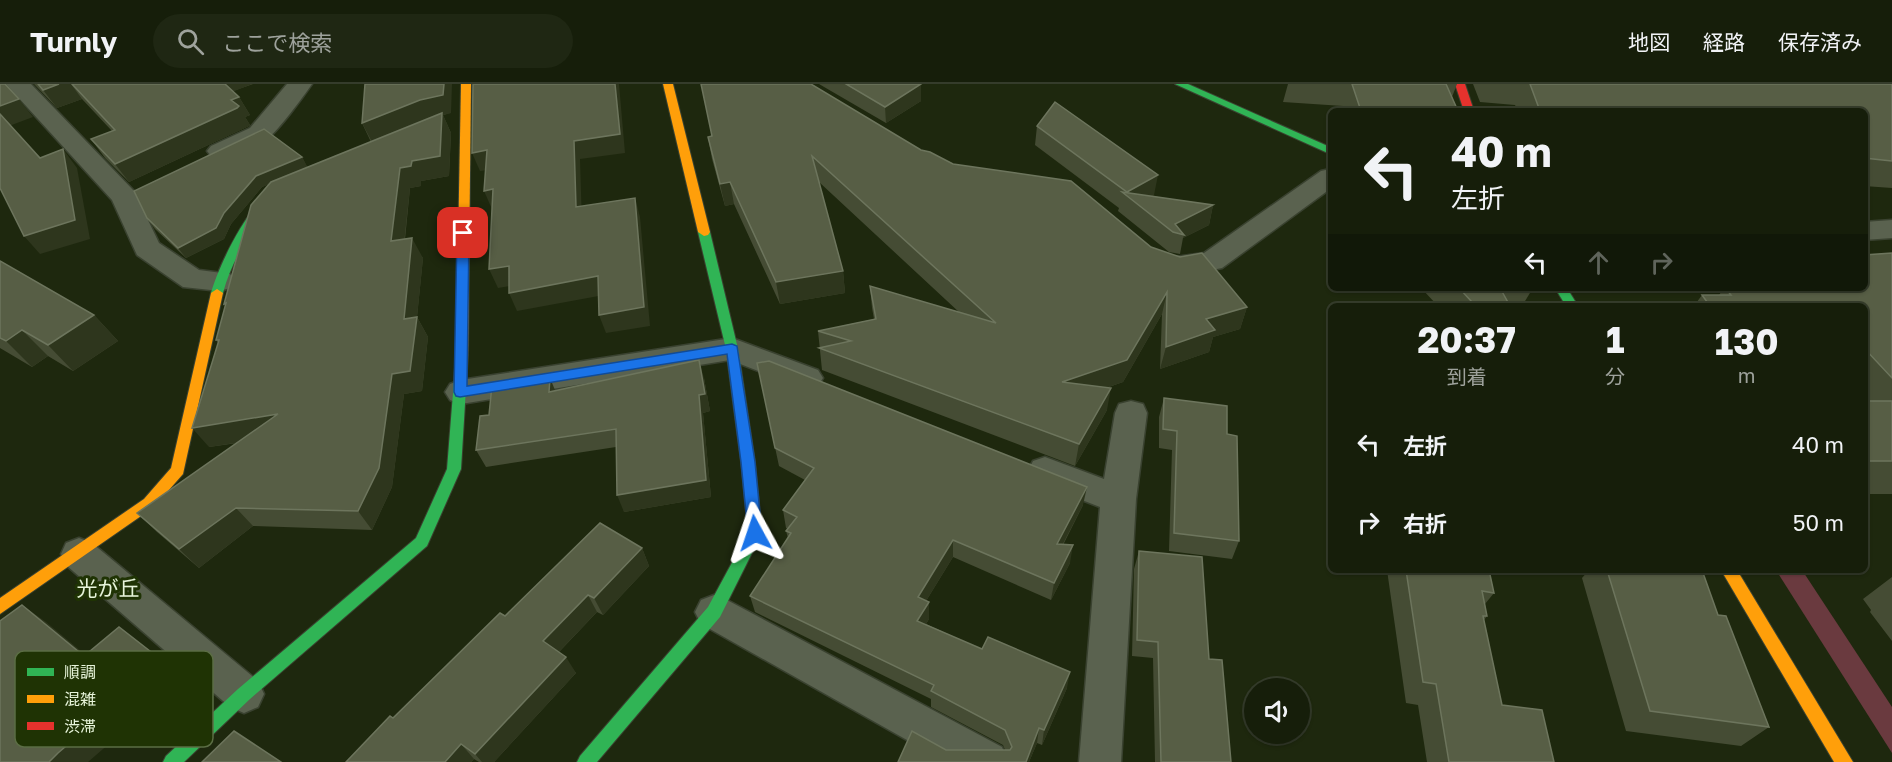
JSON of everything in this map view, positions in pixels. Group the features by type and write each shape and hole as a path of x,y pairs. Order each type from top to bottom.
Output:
{"street":[{"path":"18,84 134,192 147,248 194,279 220,281"},
{"path":"213,723 244,694 422,542 454,470 460,392 466,84"},
{"path":"586,762 714,612 755,533 748,462 732,349 668,84"},
{"path":"1180,84 1328,150"},
{"path":"1460,84 1468,108"},
{"path":"196,163 259,133 288,88"},
{"path":"447,123 465,119"},
{"path":"1149,254 1158,261 1176,267 1212,261 1328,178"},
{"path":"0,607 79,554 148,503 177,470 220,281 247,225 273,194 284,190"},
{"path":"1868,231 1892,229"},
{"path":"460,392 732,349 832,388"},
{"path":"1100,762 1118,499 1131,413"},
{"path":"1019,461 1118,499"},
{"path":"79,554 193,651"},
{"path":"1732,573 1844,762"},
{"path":"714,612 987,762"},
{"path":"213,668 244,694"},
{"path":"172,762 188,747"}],"shaded area":[{"path":"1778,573 1804,573 1892,707 1892,753"}],"building":[{"path":"0,84 5,84 19,99 0,106"},
{"path":"38,84 59,84 43,90"},
{"path":"72,84 225,84 239,97 231,100 239,106 115,164 91,139 115,130"},
{"path":"365,84 444,84 443,95 420,100 362,123"},
{"path":"473,84 615,84 620,134 574,141 576,207 635,198 644,307 599,315 598,276 509,293 509,266 489,269 493,189 484,191 487,150 472,153"},
{"path":"701,84 811,84 921,150 953,164 1071,181 1151,247 1180,257 1202,253 1247,307 1206,319 1215,330 1166,347 1167,292 1127,360 1062,382 1111,388 1079,444 819,348 851,341 818,331 876,319 870,286 996,323 812,156 843,271 776,282 730,182 720,184 708,137 712,136"},
{"path":"846,84 921,84 885,107"},
{"path":"1352,84 1446,84 1457,108 1360,108"},
{"path":"1530,84 1892,84 1892,161 1868,158 1868,108 1539,108"},
{"path":"1055,102 1158,175 1127,192 1037,126"},
{"path":"442,113 440,156 412,161 411,166 400,168 391,241 412,238 404,319 417,317 410,371 392,374 379,468 358,511 236,508 179,549 137,513 278,414 192,428 219,340 216,340 226,303 224,304 251,205 271,182"},
{"path":"0,114 40,158 63,149 75,220 24,236 0,188"},
{"path":"264,129 302,157 256,176 224,213 216,228 178,248 147,218 134,191"},
{"path":"1122,192 1213,205 1175,224 1184,235 1173,232"},
{"path":"1892,253 1892,378 1868,352 1868,303 1708,303 1702,295 1731,295 1728,291 1868,291 1868,255"},
{"path":"0,261 94,315 48,345 22,330 6,341 0,338"},
{"path":"1462,291 1502,291 1508,303 1440,303 1472,302"},
{"path":"699,360 705,394 699,395 706,480 617,495 616,429 476,450 480,416 489,415 492,385 550,378 549,392"},
{"path":"769,361 1087,487 1057,544 1073,545 1054,583 953,540 918,597 929,602 917,621 982,649 988,637 1070,672 1044,730 1039,728 1026,762 898,762 912,731 946,750 1010,750 1012,747 1005,730 931,691 934,685 750,596 791,533 786,531 797,517 783,510 814,468 775,448 757,363"},
{"path":"1164,398 1227,406 1227,434 1237,436 1239,541 1174,533 1177,431 1163,429"},
{"path":"1868,401 1892,401 1892,461 1868,461"},
{"path":"600,523 642,548 594,598 588,595 543,641 566,657 475,754 461,744 445,762 346,762 390,716 393,718 500,613 505,616"},
{"path":"1139,551 1202,557 1209,659 1222,660 1231,762 1161,762 1158,642 1137,640"},
{"path":"1406,573 1490,573 1494,593 1482,591 1487,616 1483,616 1502,705 1542,710 1554,762 1449,762 1436,684 1423,682"},
{"path":"1608,573 1703,573 1718,615 1726,616 1769,727 1650,711"},
{"path":"22,605 78,651 15,651 15,747 65,747 49,762 0,762 0,621"},
{"path":"119,627 150,651 90,651"},
{"path":"234,731 281,762 202,762"}],"traffic: fast":[{"path":"1180,84 1328,150"},
{"path":"217,293 231,254 271,198"},
{"path":"586,762 714,612 755,533 748,462 732,349 704,232"},
{"path":"1563,291 1570,303"},
{"path":"213,723 244,694 422,542 454,469 462,355"},
{"path":"172,762 188,747"}],"traffic: slow":[{"path":"462,355 466,84"},
{"path":"668,84 704,232"},
{"path":"0,607 149,503 178,470 217,293"},
{"path":"1731,573 1844,762"}],"traffic: jam":[{"path":"1460,84 1468,108"}],"district":[{"name":"光が丘","path":"108,588"}],"route":[{"path":"463,233 460,392 732,349 748,462 755,533"}]}
